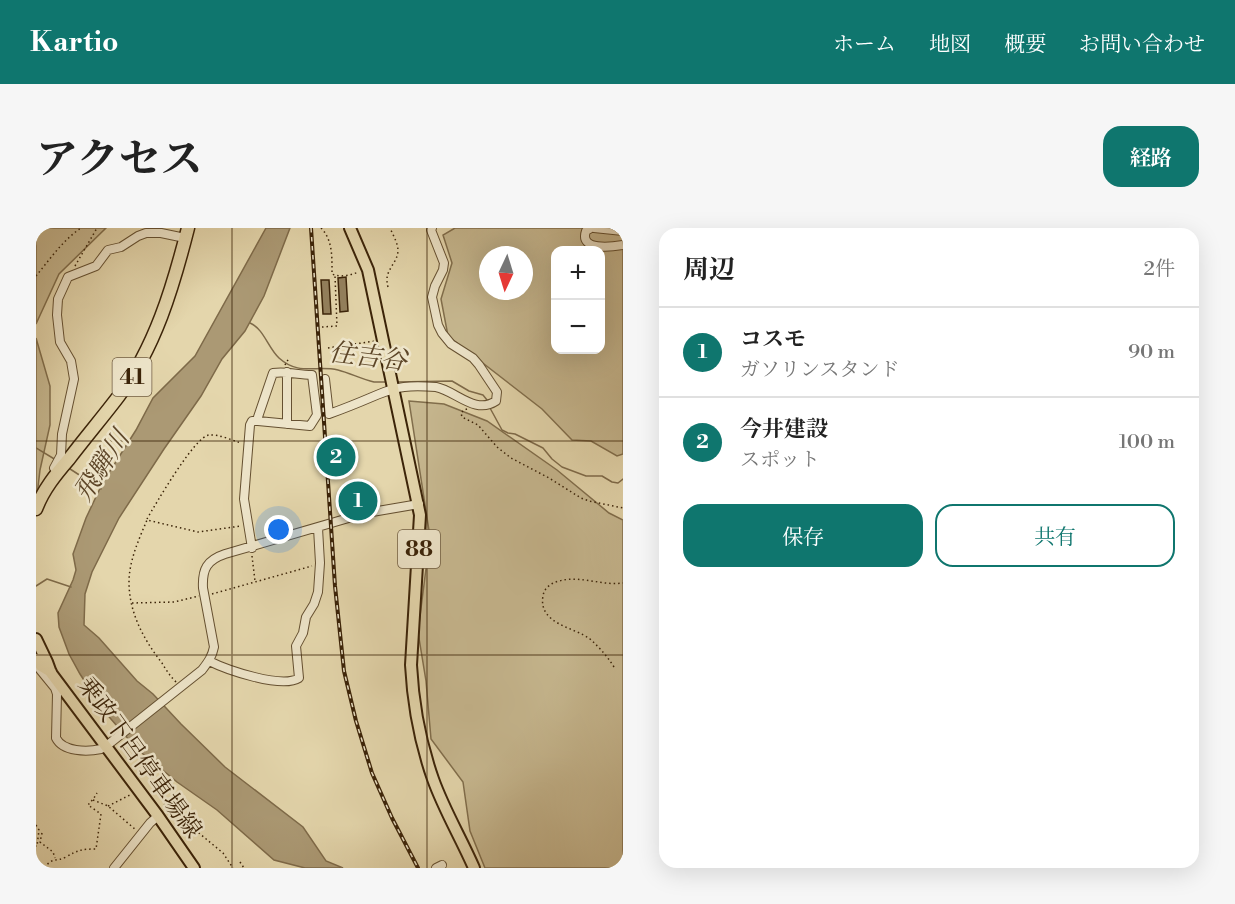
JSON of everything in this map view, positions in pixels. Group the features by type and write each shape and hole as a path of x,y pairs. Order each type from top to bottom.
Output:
{"highway":[{"name":"41","path":"36,507 58,472 119,396 140,364 155,332 186,233"}],"main road":[{"name":"88","path":"350,228 368,268 419,504 420,535 411,664 412,689 420,733 433,780 474,868"},
{"path":"36,639 51,673"},
{"path":"36,659 51,673"},
{"name":"乗政下呂停車場線","path":"51,673 109,743 137,790 194,868"}],"street":[{"path":"326,379 329,414 394,388 444,389 476,405 496,401 497,392 473,358 452,344 438,325 432,297 444,270 444,263 432,228"},
{"path":"623,231 593,228 586,231 584,236 589,244 597,246 623,245"},
{"path":"58,472 54,468 61,455 62,434 74,379 71,360 60,342 57,315 58,299 68,277 96,266 108,250 121,247 146,233 186,233"},
{"path":"285,372 287,424"},
{"path":"251,548 244,499 250,425 258,421 310,426 317,415 312,375 273,373 258,421"},
{"path":"36,665 55,688 57,694 56,738 59,744 67,749 96,750 109,743 210,661 214,647 202,578 204,570 210,563 218,557 372,512 419,504"},
{"path":"210,661 222,667 272,681 284,682 299,678 296,646 303,633 306,617 314,604 319,583 318,528"},
{"path":"114,868 158,816"}],"path":[{"path":"36,276 55,252 81,228"},
{"path":"68,277 97,228"},
{"path":"321,228 325,232 332,251 337,326 322,327"},
{"path":"388,287 386,277 398,254 390,228"},
{"path":"335,275 347,276 368,268"},
{"path":"328,348 364,344 383,339"},
{"path":"285,372 289,358"},
{"path":"482,405 475,409 464,410 461,413 462,417 478,425 497,447 512,458 581,498 623,508"},
{"path":"177,689 173,679 144,638 131,603 130,566 147,520 164,489 204,436 218,436 248,446"},
{"path":"147,520 198,532 248,525"},
{"path":"251,548 255,582"},
{"path":"131,603 174,602 212,595 320,563"},
{"path":"614,667 604,652 588,638 556,623 543,606 543,597 544,591 556,581 570,579 609,584 623,583"},
{"path":"108,806 137,790"},
{"path":"45,868 52,860 84,849 96,849 101,814 88,805 97,793"},
{"path":"93,800 108,806 141,834"},
{"path":"164,804 224,853 233,868"},
{"path":"36,825 39,831 36,846"},
{"path":"42,833 40,842 53,852 57,860"},
{"path":"240,862 244,868"}],"shaded area":[{"path":"36,228 106,228 59,274 36,324"},
{"path":"266,228 290,228 264,296 245,331 222,359 201,396 119,518 92,572 85,594 84,625 99,638 137,681 153,694 225,767 303,827 326,861 343,868 305,868 274,860 217,810 177,782 137,749 104,711 80,674 69,654 59,627 58,613 76,570 73,554 86,518 103,482 153,398 195,356"},
{"path":"455,228 615,228 623,235 623,454 617,456 591,441 572,440 542,409 448,336 441,299 452,263 443,235"},
{"path":"36,338 50,386 50,425 40,470 36,504"},
{"path":"409,401 444,404 487,421 557,470 609,513 623,520 623,868 485,868 470,831 463,782 431,739 426,681 418,632 430,537"}],"building":[{"path":"346,277 348,311 340,312 338,278"},
{"path":"321,280 329,280 331,314 323,314"},
{"path":"339,441 342,472 333,473 331,442"}],"waterway":[{"name":"住吉谷","path":"250,323 259,330 279,358 294,367 338,370 374,382 388,382"},
{"name":"住吉谷","path":"396,382 452,381 469,391 483,395 487,400"},
{"name":"住吉谷","path":"490,408 502,430 543,448 562,467 586,476 602,476 612,482 618,483 623,479"},
{"path":"36,448 56,460"},
{"name":"飛騨川","path":"67,467 101,489"},
{"path":"36,586 47,579 71,587"}],"railway":[{"path":"311,228 335,586 344,671 372,773 418,868"}],"place":[{"name":"今井建設","path":"336,457"},
{"name":"コスモ","path":"358,501"}]}
